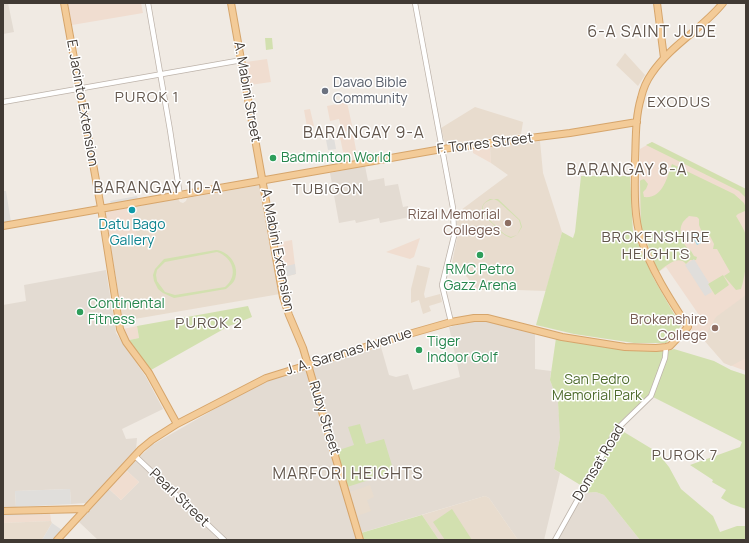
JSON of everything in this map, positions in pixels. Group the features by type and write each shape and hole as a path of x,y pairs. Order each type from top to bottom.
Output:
{"main road":[{"name":"E. Jacinto Extension","path":"64,3 101,208 121,333 149,373 177,424"},
{"name":"A. Mabini Street","path":"232,3 264,181"},
{"path":"657,3 664,58"},
{"path":"666,348 672,344 688,327 655,272 643,245 639,231 636,210 635,178 637,122 640,102 646,84 653,71 664,58 700,27 723,3"},
{"name":"F. Torres Street","path":"3,226 442,149 564,134 637,122"},
{"name":"A. Mabini Extension","path":"264,181 284,297 289,315 303,348 308,365"},
{"name":"J. A. Sarenas Avenue","path":"57,540 135,456 152,440 177,424 266,378 451,322 474,318 487,318 562,337 625,347 666,348"},
{"name":"Ruby Street","path":"308,365 360,540"},
{"path":"3,511 86,509"}],"street":[{"path":"148,3 180,196"},
{"path":"415,3 453,208 453,244 442,285 451,322"},
{"path":"3,102 242,60"},
{"name":"Domsat Road","path":"554,540 615,432 620,425 651,396 665,358 666,348"},
{"name":"Pearl Street","path":"135,456 224,540"}],"shaded area":[{"path":"3,3 8,3 14,32 3,34"},
{"path":"68,3 141,3 143,13 72,25"},
{"path":"625,53 645,75 638,86 616,65"},
{"path":"267,59 271,82 250,85 246,62"},
{"path":"347,102 353,130 342,132 339,119 330,121 327,106"},
{"path":"475,107 523,122 521,134 445,144 441,128"},
{"path":"310,109 314,126 307,127 304,110"},
{"path":"353,134 358,160 345,162 340,137"},
{"path":"334,138 336,149 328,150 326,140"},
{"name":"Rizal Memorial Colleges","path":"540,141 543,173 562,232 546,291 474,290 468,278 452,263 457,238 457,213 508,175 491,163 490,147"},
{"path":"652,142 746,189 746,371 724,363 703,339 695,334 687,323 699,315 666,267 657,273 639,222 640,149"},
{"path":"490,147 491,163 473,153 473,149"},
{"path":"365,166 368,181 384,178 385,186 398,184 403,207 408,206 410,217 380,223 379,218 356,223 355,220 339,223 330,173"},
{"path":"260,185 280,294 123,321 110,243 137,238 132,207 178,199 183,203 187,198"},
{"path":"3,191 6,191 11,222 3,223"},
{"path":"137,196 138,199 111,204 110,201"},
{"path":"132,207 137,238 110,243 105,212"},
{"path":"420,238 414,257 410,259 386,252"},
{"path":"292,240 296,274 284,277 277,243"},
{"path":"694,259 709,283 708,284 712,292 705,296 685,265"},
{"path":"295,264 296,274 284,277 282,267"},
{"path":"417,265 430,268 424,294 425,298 440,294 442,302 429,306 431,311 423,314 419,300 411,303 411,289"},
{"path":"106,270 116,333 146,377 163,409 122,429 126,439 137,438 136,451 86,503 71,504 70,489 15,491 16,507 3,507 3,305 26,301 24,285"},
{"path":"746,295 746,358 731,366 724,363 703,339 716,317"},
{"path":"477,321 496,322 535,333 535,369 551,371 550,380 558,402 560,429 554,469 560,473 544,540 518,540 489,498 485,496 357,534 358,540 98,540 79,522 109,489 121,500 139,482 126,470 152,445 246,391 270,380 381,347 389,375 396,377 408,374 413,390 460,377 449,327"},
{"path":"137,326 139,338 129,340 123,329"},
{"path":"126,470 139,482 121,500 109,489"},
{"path":"370,485 374,497 367,500 371,511 357,516 350,492"},
{"path":"70,489 71,504 16,507 15,491"},
{"path":"596,492 604,495 640,540 557,540 584,493"},
{"path":"485,496 489,498 518,540 439,540 422,515"},
{"path":"50,512 51,521 3,523 3,514"},
{"path":"50,512 50,514 3,516 3,514"},
{"path":"51,521 52,523 42,540 3,540 3,523"},
{"path":"52,523 62,530 53,540 42,540"}],"green space":[{"path":"265,38 272,38 273,49 266,50"},
{"path":"652,142 746,189 746,198 739,191 646,145"},
{"path":"672,164 734,194 744,203 746,208 745,211 736,216 745,232 747,246 746,269 741,289 736,290 724,276 730,272 717,249 713,249 714,244 710,236 703,235 699,225 699,219 697,217 689,216 681,227 681,235 684,242 694,256 697,257 696,260 690,260 686,264 683,261 675,261 658,272 641,226 640,181 644,179 648,184 643,192 644,197 656,195 666,181"},
{"path":"581,176 630,176 633,232 654,279 681,326 666,343 634,343 574,334 536,325 562,232 573,238 575,232"},
{"path":"490,199 494,199 484,204 483,211 485,215 506,235 499,230 484,215 482,208 483,205 485,202"},
{"path":"494,199 498,199 520,220 522,227 517,235 521,227 519,220"},
{"path":"216,250 221,251 229,256 235,264 235,279 226,289 174,298 158,289 154,281 153,275 155,269 164,259","holes":["217,252 223,254 230,262 233,272 232,278 225,287 175,295 165,292 157,281 157,270 165,262"]},
{"path":"723,275 729,285 715,295 708,284"},
{"path":"248,306 252,317 229,326 151,370 129,340 139,338 137,326"},
{"name":"San Pedro Memorial Park","path":"556,338 624,350 663,351 664,355 649,394 616,426 582,486 554,469 560,437 558,402 550,380"},
{"path":"674,349 714,361 731,370 746,375 746,509 731,504 721,498 726,490 712,482 713,480 690,465 740,447 742,442 653,397 668,351"},
{"path":"360,424 366,444 384,439 394,472 347,487 336,451 354,445 348,427"},
{"path":"619,429 657,452 669,467 681,489 713,516 720,532 737,526 746,526 746,540 640,540 604,495 596,492 584,493"},
{"path":"452,509 472,540 445,540 433,522"},
{"path":"422,515 439,540 363,540 361,533"}],"water":[{"path":"698,231 703,242 697,245 691,234"}],"place":[{"name":"Davao Bible Community","path":"325,91"},
{"name":"Badminton World","path":"273,158"},
{"name":"Datu Bago Gallery","path":"132,210"},
{"name":"Rizal Memorial Colleges","path":"508,223"},
{"name":"RMC Petro Gazz Arena","path":"480,255"},
{"name":"Continental Fitness","path":"80,312"},
{"name":"Brokenshire College","path":"715,328"},
{"name":"Tiger Indoor Golf","path":"419,350"}],"district":[{"name":"6-A SAINT JUDE","path":"652,33"},
{"name":"PUROK 1","path":"147,98"},
{"name":"EXODUS","path":"679,103"},
{"name":"BARANGAY 9-A","path":"364,134"},
{"name":"BARANGAY 8-A","path":"627,171"},
{"name":"BARANGAY 10-A","path":"158,189"},
{"name":"TUBIGON","path":"328,190"},
{"name":"BROKENSHIRE HEIGHTS","path":"656,246"},
{"name":"PUROK 2","path":"209,324"},
{"name":"PUROK 7","path":"685,456"},
{"name":"MARFORI HEIGHTS","path":"348,475"}]}
